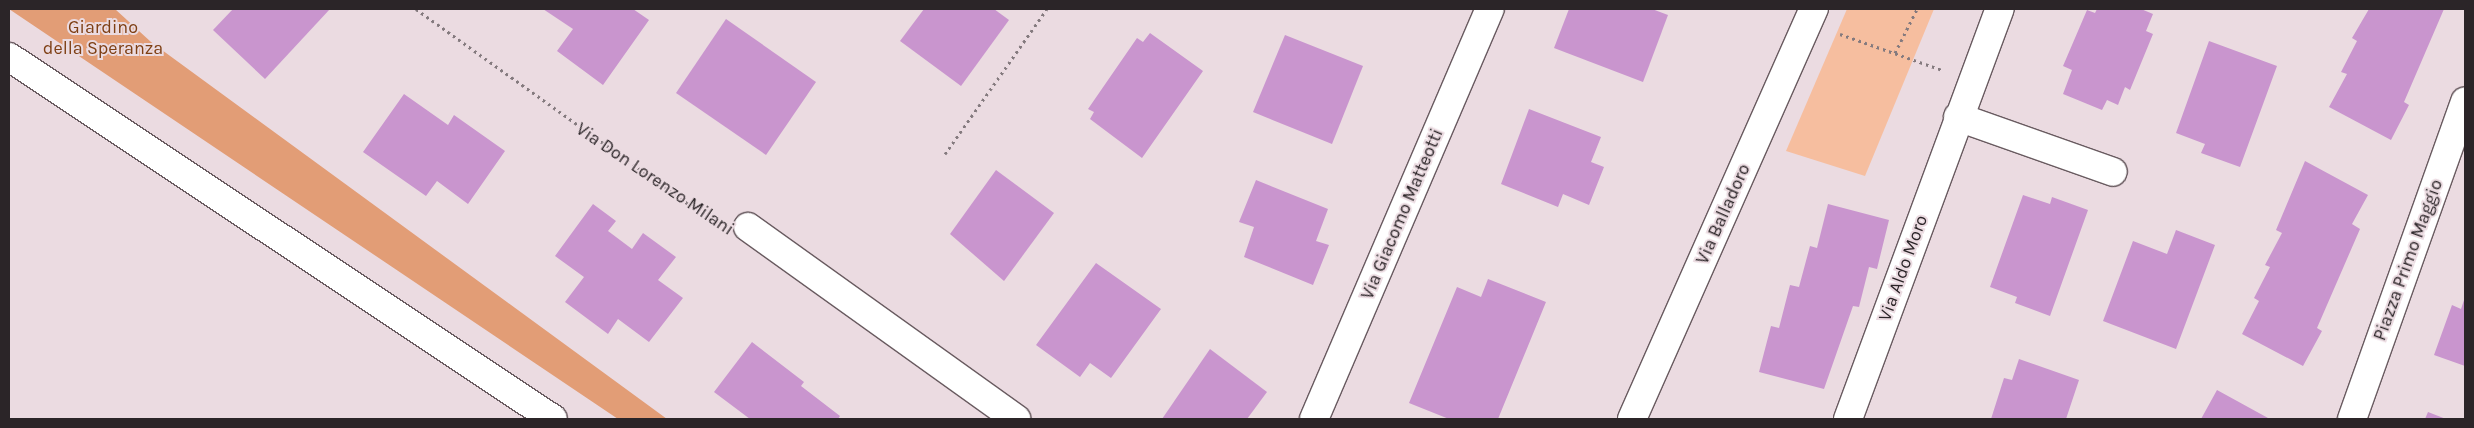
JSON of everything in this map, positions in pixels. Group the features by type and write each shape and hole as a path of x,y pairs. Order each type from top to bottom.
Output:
{"street":[{"name":"Via Giacomo Matteotti","path":"1314,419 1490,9"},
{"name":"Via Aldo Moro","path":"1848,419 1958,116 2000,9"},
{"name":"Via Balladoro","path":"1632,419 1811,17"},
{"path":"9,57 553,419"},
{"name":"Piazza Primo Maggio","path":"2352,419 2465,102"},
{"path":"1958,116 2113,172"},
{"name":"Via Don Lorenzo Milani","path":"748,227 1016,419"}],"path":[{"name":"Via Don Lorenzo Milani","path":"416,9 736,237 748,227"},
{"path":"945,154 1047,9"},
{"path":"1895,53 1917,9"},
{"path":"1811,17 1895,53 1972,81"}],"shaded area":[{"path":"1847,9 1934,9 1865,176 1786,151"}],"green space":[{"name":"Giardino della Speranza","path":"9,9 115,9 151,42 667,419 618,419"}],"building":[{"path":"233,9 330,9 265,79 213,30"},
{"path":"543,9 633,9 649,20 603,85 557,51 573,29"},
{"path":"924,9 994,9 1009,20 961,86 900,41"},
{"path":"1569,9 1652,9 1668,15 1643,82 1554,48"},
{"path":"2097,9 2141,9 2153,14 2146,31 2153,34 2130,90 2125,87 2118,105 2107,100 2102,110 2063,94 2072,70 2063,66 2087,10 2095,13"},
{"path":"2369,9 2444,9 2404,102 2409,105 2391,140 2329,107 2347,74 2341,72 2357,41 2352,38"},
{"path":"726,19 816,82 766,155 676,93"},
{"path":"1150,33 1203,71 1142,158 1090,119 1094,112 1088,109 1137,38 1143,42"},
{"path":"1285,35 1363,66 1332,144 1253,112"},
{"path":"2209,41 2277,66 2240,167 2201,153 2205,144 2176,133"},
{"path":"404,94 448,125 454,115 505,151 468,204 437,181 426,196 363,152"},
{"path":"1529,109 1601,137 1591,162 1604,167 1589,205 1563,194 1558,207 1501,184"},
{"path":"2305,161 2368,195 2352,224 2360,229 2317,328 2322,331 2303,366 2242,334 2259,301 2254,298 2270,267 2265,265 2282,233 2276,230"},
{"path":"996,170 1054,213 1004,281 950,234"},
{"path":"1256,180 1328,209 1316,241 1329,245 1313,285 1244,257 1254,227 1239,222"},
{"path":"2023,195 2050,204 2052,197 2088,210 2050,316 2015,303 2017,297 1990,287"},
{"path":"593,204 616,221 608,231 632,249 643,233 676,257 658,280 683,298 649,342 618,319 608,334 565,302 584,277 555,256"},
{"path":"1828,204 1889,220 1877,269 1869,267 1859,307 1853,306 1824,389 1759,372 1771,326 1779,328 1790,285 1799,287 1810,246 1817,248"},
{"path":"2176,230 2215,245 2176,349 2103,321 2133,241 2167,254"},
{"path":"1096,263 1161,309 1111,378 1090,363 1080,377 1036,345"},
{"path":"1488,279 1546,302 1498,419 1449,419 1409,403 1457,287 1481,297"},
{"path":"2465,297 2465,366 2434,355 2452,305 2461,309"},
{"path":"752,342 804,382 801,386 840,416 838,419 750,419 714,392"},
{"path":"1210,349 1267,392 1247,419 1162,419"},
{"path":"2019,359 2079,380 2066,419 1991,419 2004,378 2012,380"},
{"path":"2217,390 2268,418 2271,419 2201,419"},
{"path":"2428,412 2446,419 2425,419"}]}
